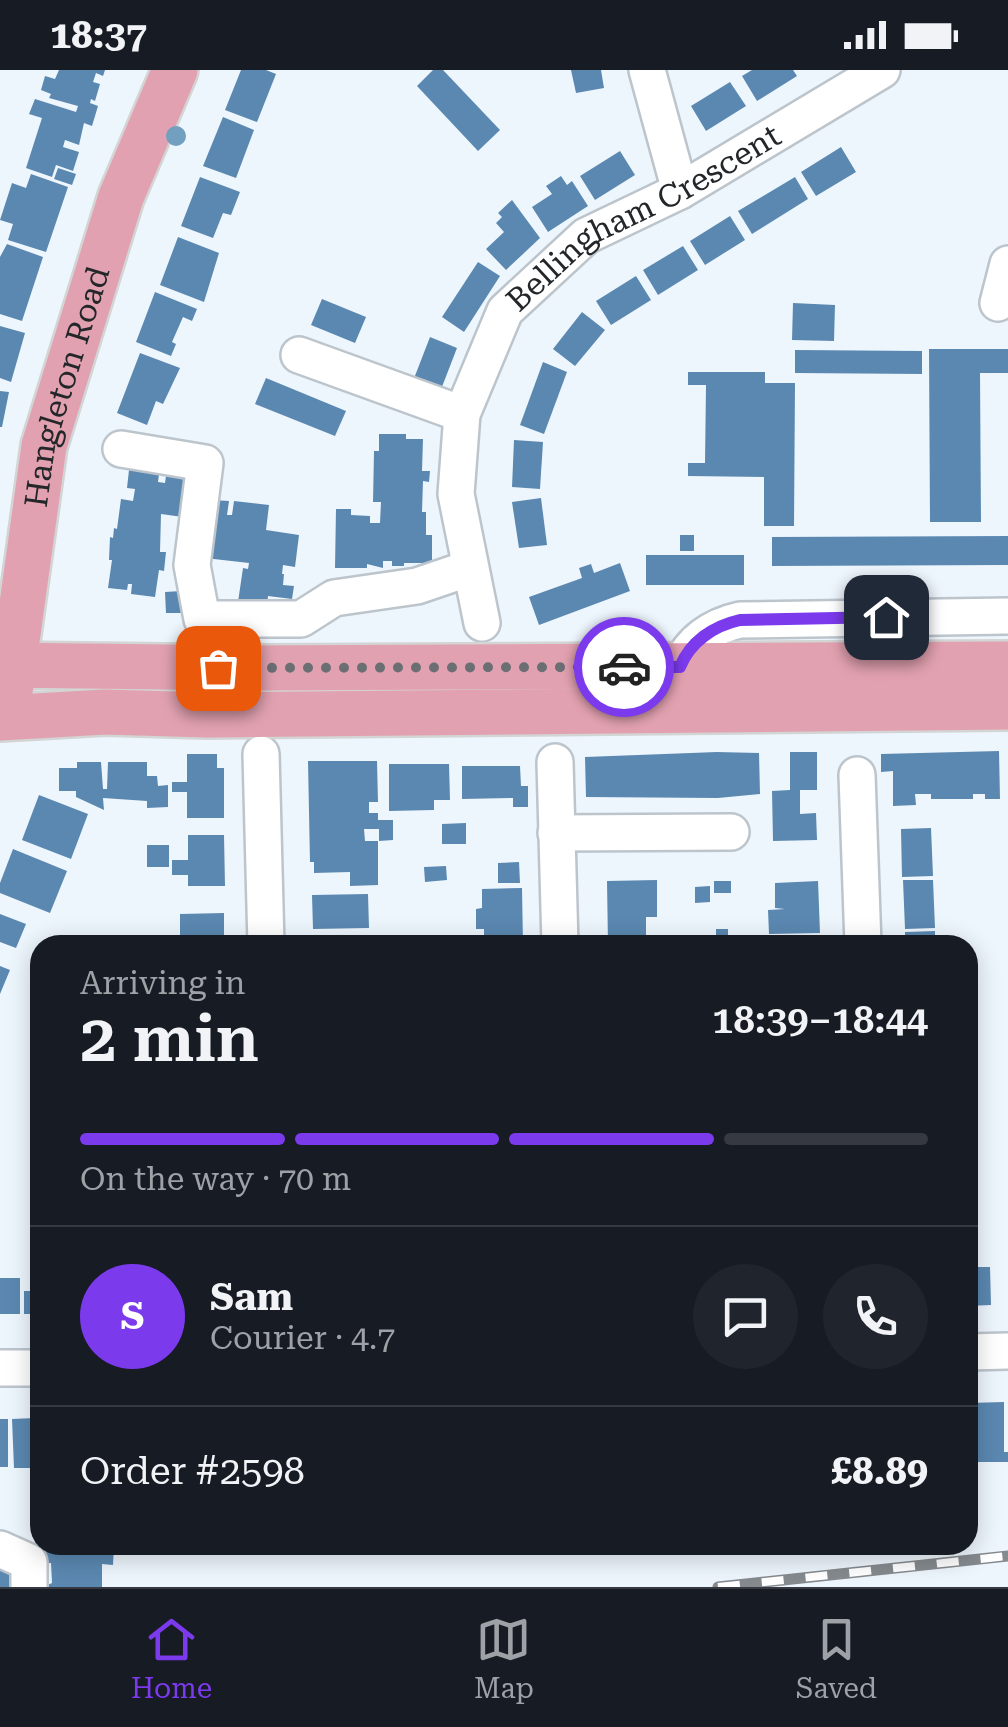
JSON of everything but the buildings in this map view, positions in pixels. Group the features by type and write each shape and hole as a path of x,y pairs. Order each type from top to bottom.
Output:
{"main road":[{"name":"Hangleton Road","path":"2,724 7,665 44,446 120,197 175,70"},
{"path":"0,583 19,555 34,519"},
{"path":"7,665 250,668 1008,664"},
{"path":"2,724 105,712 207,715 1008,706"}],"street":[{"path":"646,70 680,191"},
{"name":"Bellingham Crescent","path":"482,622 456,494 462,414 505,310 586,236 680,191 882,70"},
{"path":"998,303 1008,264"},
{"path":"299,355 462,414"},
{"path":"121,449 205,464 192,565 202,619 301,618 334,598 418,586 470,568"},
{"path":"711,710 688,688 680,667 688,648 722,624 740,620 1008,616"},
{"path":"261,754 266,935"},
{"path":"555,762 560,935"},
{"path":"857,774 863,935"},
{"path":"556,833 731,832"},
{"path":"978,1352 1008,1351"},
{"path":"0,1368 30,1368"},
{"path":"0,1549 29,1562 29,1587"}],"railway":[{"path":"718,1587 1008,1556"}],"way so far":[{"path":"218,668 624,667"}],"route":[{"path":"624,667 680,667 688,648 722,624 740,620 886,617"}]}
